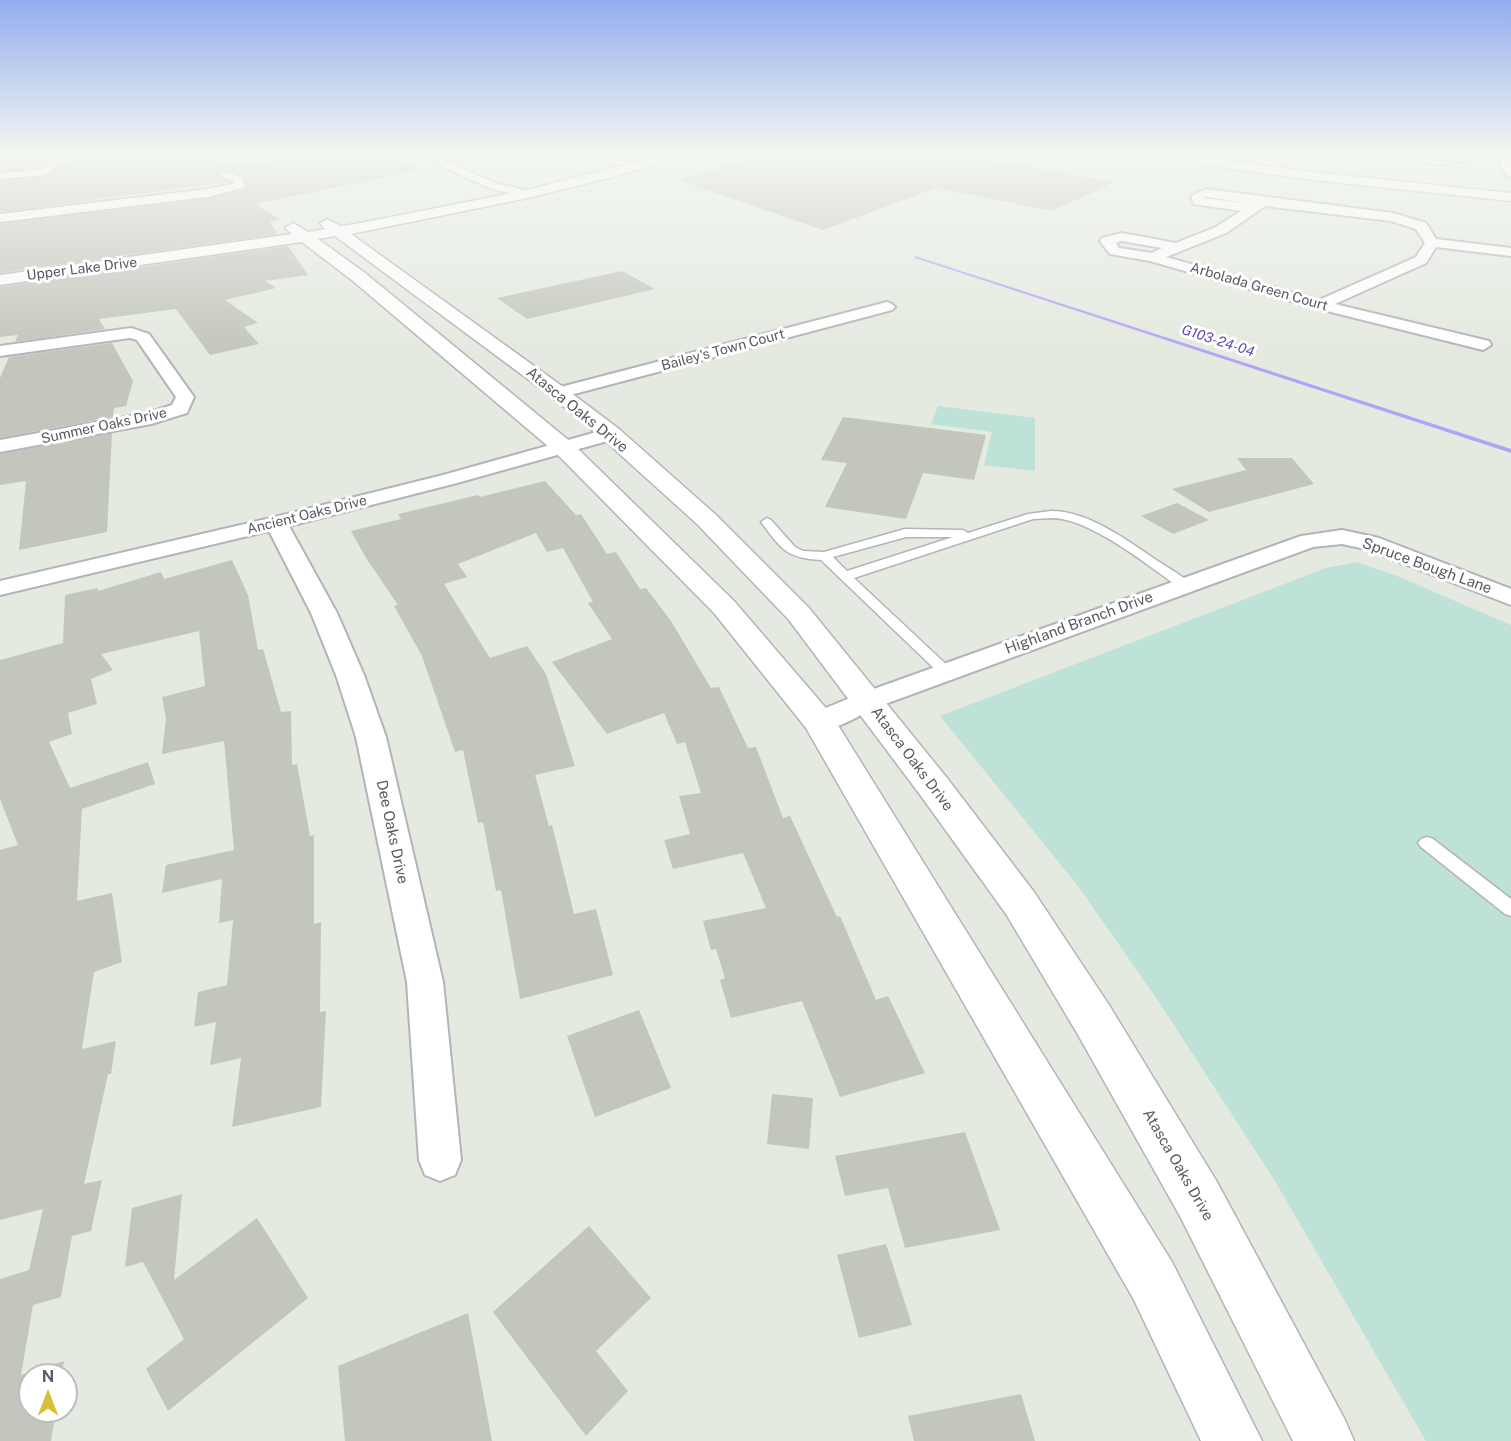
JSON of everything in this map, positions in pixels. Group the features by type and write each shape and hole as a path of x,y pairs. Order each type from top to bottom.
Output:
{"street":[{"name":"Upper Lake Drive","path":"0,269 316,229 365,218"},
{"name":"Upper Lake Drive","path":"0,280 138,262 380,218"},
{"path":"1152,258 1221,230 1239,218"},
{"path":"1397,218 1421,226 1432,243"},
{"name":"Atasca Oaks Drive","path":"316,229 427,296 611,434 743,555 799,614 1020,903 1093,1019 1199,1200 1324,1441"},
{"path":"316,229 328,252 564,448 724,607 819,722 1153,1281 1232,1441"},
{"name":"Arbolada Green Court","path":"1176,247 1122,237 1107,241 1115,251 1152,258 1320,305 1483,345"},
{"path":"1432,243 1511,252"},
{"path":"1320,305 1420,260 1432,243"},
{"path":"391,303 427,296"},
{"name":"Bailey's Town Court","path":"559,393 887,307"},
{"name":"Summer Oaks Drive","path":"0,351 131,333 143,337 185,397 180,409 151,418 0,446"},
{"name":"Ancient Oaks Drive","path":"0,588 276,523 611,434"},
{"name":"Dee Oaks Drive","path":"276,523 324,613 350,675 371,737 425,982 440,1160"},
{"name":"Highland Branch Drive","path":"819,722 867,701 1290,546 1342,537"},
{"name":"Spruce Bough Lane","path":"1342,537 1371,543 1416,559 1511,598"}],"lane":[{"path":"846,576 1032,516 1068,516 1118,541 1185,585"},
{"path":"767,522 791,550 801,555 824,556 905,533 975,534"},
{"path":"824,556 946,672"},
{"path":"1427,843 1511,909"}],"shaded area":[{"path":"938,406 1035,418 1035,471 984,465 992,432 931,424"},
{"path":"1357,562 1397,576 1511,625 1511,1441 1426,1441 1275,1181 1159,1002 1078,886 940,716 1326,568"}],"building":[{"path":"48,218 280,220 270,222 278,234 0,273 0,224"},
{"path":"789,218 855,218 823,230"},
{"path":"288,246 308,275 265,281 276,288 225,300 258,323 244,327 259,344 210,355 176,309 99,319 105,329 15,342 18,335 0,337 0,287"},
{"path":"622,271 655,289 527,319 497,298"},
{"path":"112,343 133,381 126,406 114,408 113,417 0,438 0,378 9,357"},
{"path":"843,417 986,435 974,480 923,473 906,519 825,507 847,463 821,460"},
{"path":"112,433 107,532 19,550 26,481 0,485 0,454"},
{"path":"1237,458 1292,458 1314,484 1209,512 1172,489 1246,470"},
{"path":"545,481 576,515 581,514 607,554 616,552 640,589 646,588 671,621 711,688 719,687 748,748 756,747 783,818 790,816 837,917 840,916 876,1000 888,996 925,1073 840,1097 802,1001 731,1018 720,980 725,978 716,949 711,950 703,921 766,908 743,853 673,869 664,840 690,834 679,796 701,793 685,742 677,744 664,713 607,734 552,662 612,639 588,603 593,602 563,548 547,552 536,533 458,564 467,577 444,584 490,658 527,646 546,674 575,766 535,775 549,826 552,825 574,914 596,909 613,975 520,999 501,890 496,891 483,822 478,823 463,750 455,752 422,656 394,606 398,605 366,558 351,531 401,519 398,514"},
{"path":"1177,503 1209,520 1173,534 1141,516"},
{"path":"232,560 248,595 258,650 263,649 281,712 291,711 292,765 297,764 310,836 314,835 314,924 321,922 320,1012 326,1011 321,1107 232,1127 241,1058 210,1065 216,1022 194,1027 198,992 227,985 233,920 219,923 222,879 162,893 166,865 234,850 224,741 162,754 166,718 162,697 205,686 199,631 101,654 113,670 91,679 97,704 68,713 72,734 49,742 70,788 148,762 155,784 82,809 77,901 112,893 122,962 94,972 82,1049 116,1041 111,1074 108,1074 84,1184 102,1180 91,1231 72,1236 61,1297 33,1305 23,1363 18,1363 18,1423 54,1423 51,1441 0,1441 0,1279 29,1270 43,1209 0,1220 0,850 18,845 0,799 0,660 63,643 65,595 98,588 98,591 161,572 164,579"},
{"path":"639,1010 671,1088 595,1117 567,1036"},
{"path":"772,1094 813,1098 809,1149 767,1144"},
{"path":"965,1132 1000,1230 905,1248 888,1188 845,1196 835,1156"},
{"path":"182,1194 174,1280 257,1218 308,1298 168,1411 146,1369 184,1339 143,1262 125,1267 132,1208"},
{"path":"589,1226 651,1298 596,1351 628,1391 586,1436 493,1312"},
{"path":"886,1244 912,1325 859,1338 837,1255"},
{"path":"468,1313 492,1441 345,1441 338,1366"},
{"path":"1021,1394 1035,1441 914,1441 908,1416"}],"waterway":[{"name":"G103-24-04","path":"917,257 1511,451"}]}
